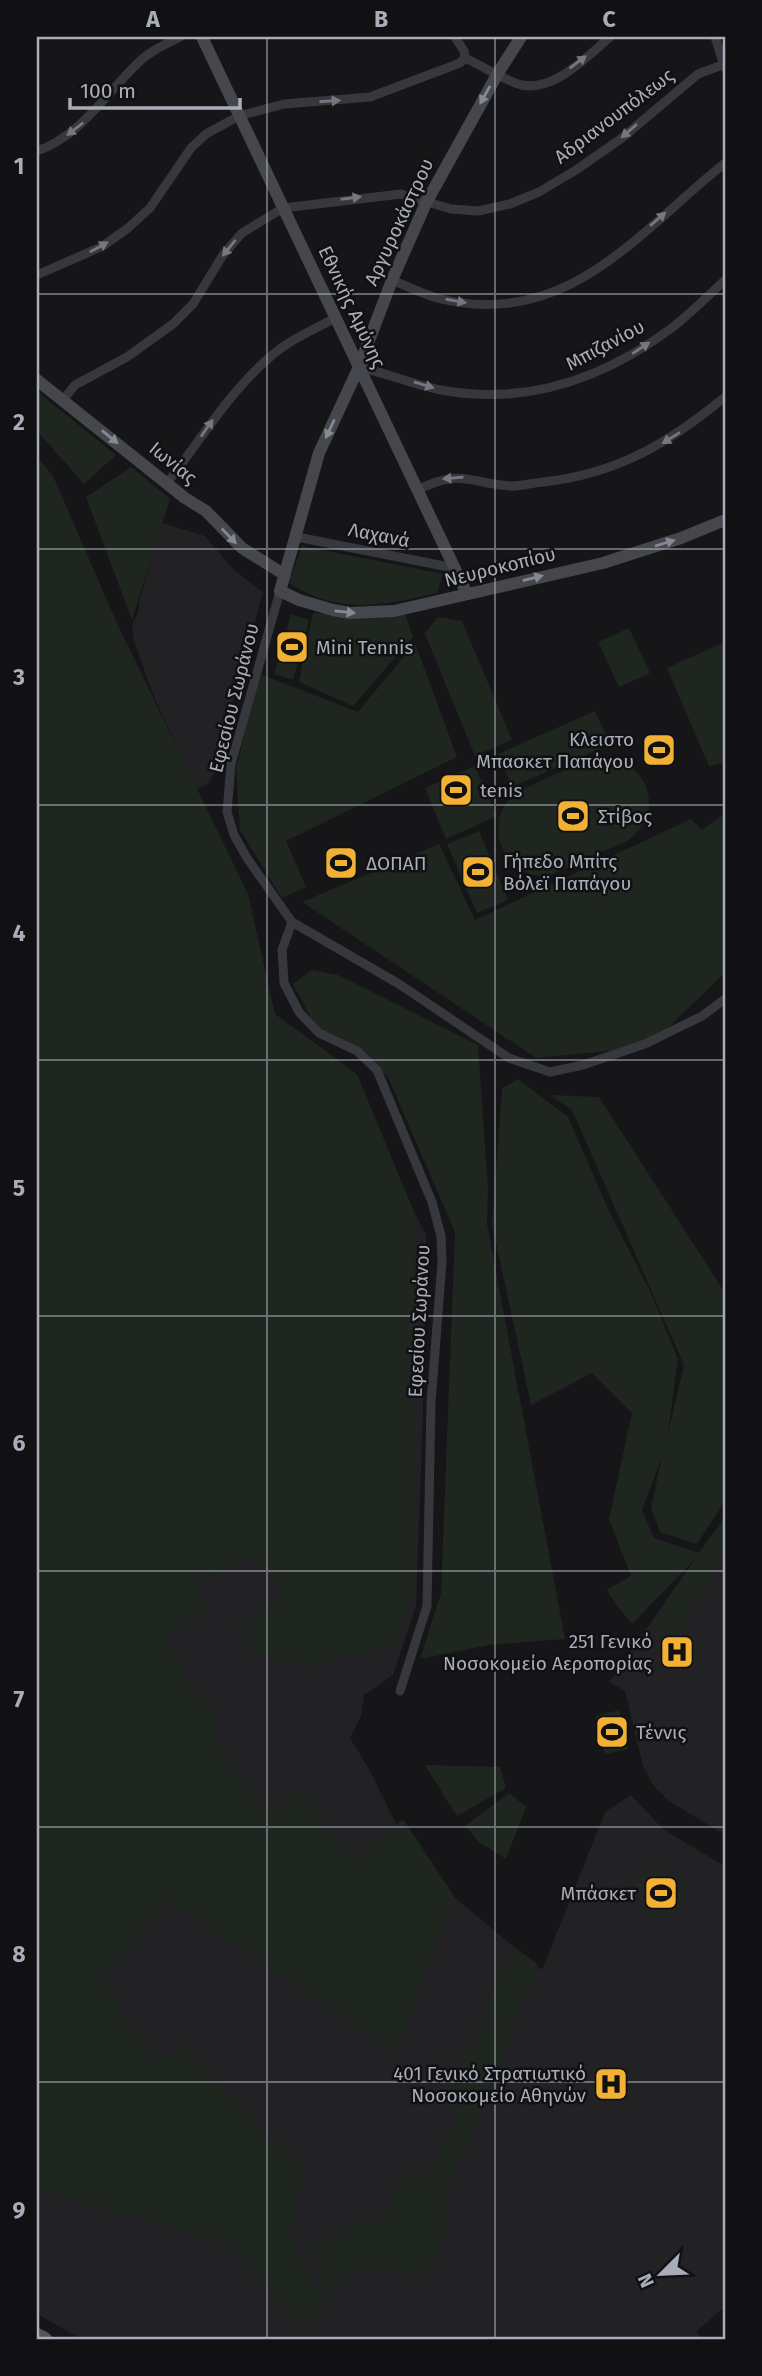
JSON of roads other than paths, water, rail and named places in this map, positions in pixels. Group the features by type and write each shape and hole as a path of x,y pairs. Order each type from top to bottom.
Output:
{"main road":[{"path":"37,2334 45,2339"}],"street":[{"path":"37,151 84,122 140,60 180,37"},
{"name":"Εθνικής Αμύνης","path":"202,37 467,594"},
{"path":"455,37 464,51 465,58"},
{"name":"Αργυροκάστρου","path":"280,591 319,453 359,367 392,280 426,203 521,37"},
{"path":"465,58 517,84 537,86 553,80 610,37"},
{"path":"715,37 725,65"},
{"path":"37,275 103,246 128,229 150,208 191,148 206,134 240,116 284,104 370,97 460,63 465,58"},
{"name":"Αδριανουπόλεως","path":"64,399 75,385 127,357 173,324 192,304 223,255 242,233 283,208 401,194 451,209 478,211 510,204 539,192 622,138 698,74 725,65"},
{"path":"392,280 436,298 473,304 510,304 545,295 579,281 610,262 725,163"},
{"name":"Μπιζανίου","path":"359,367 440,390 480,395 528,392 565,385 606,369 640,349 674,325 725,280"},
{"path":"167,483 219,410 270,357 292,341 335,318"},
{"name":"Ιωνίας","path":"37,380 185,498 206,511 242,548 285,575"},
{"path":"417,490 450,477 465,477 512,486 563,480 605,469 640,456 673,438 725,397"},
{"name":"Νευροκοπίου","path":"280,591 314,606 350,613 394,611 603,562 681,538 725,520"},
{"name":"Λαχανά","path":"297,537 454,568"},
{"name":"Εφεσίου Σωράνου","path":"280,591 231,764 228,812 234,835 247,858 292,922 399,984 509,1058 550,1072 583,1065 645,1044 702,1016 725,999"},
{"name":"Εφεσίου Σωράνου","path":"292,922 282,950 284,983 299,1012 319,1033 357,1051 377,1070 432,1202 441,1236 442,1262 432,1402 427,1606 400,1691"}],"place":[{"name":"Mini Tennis","path":"292,647"},
{"name":"Κλειστο Μπασκετ Παπάγου","path":"659,750"},
{"name":"tenis","path":"456,790"},
{"name":"Στίβος","path":"573,816"},
{"name":"ΔΟΠΑΠ","path":"341,863"},
{"name":"Γήπεδο Μπίτς Βόλεϊ Παπάγου","path":"478,872"},
{"name":"251 Γενικό Νοσοκομείο Αεροπορίας","path":"677,1652"},
{"name":"Τέννις","path":"612,1732"},
{"name":"Μπάσκετ","path":"661,1893"},
{"name":"401 Γενικό Στρατιωτικό Νοσοκομείο Αθηνών","path":"611,2084"}]}
